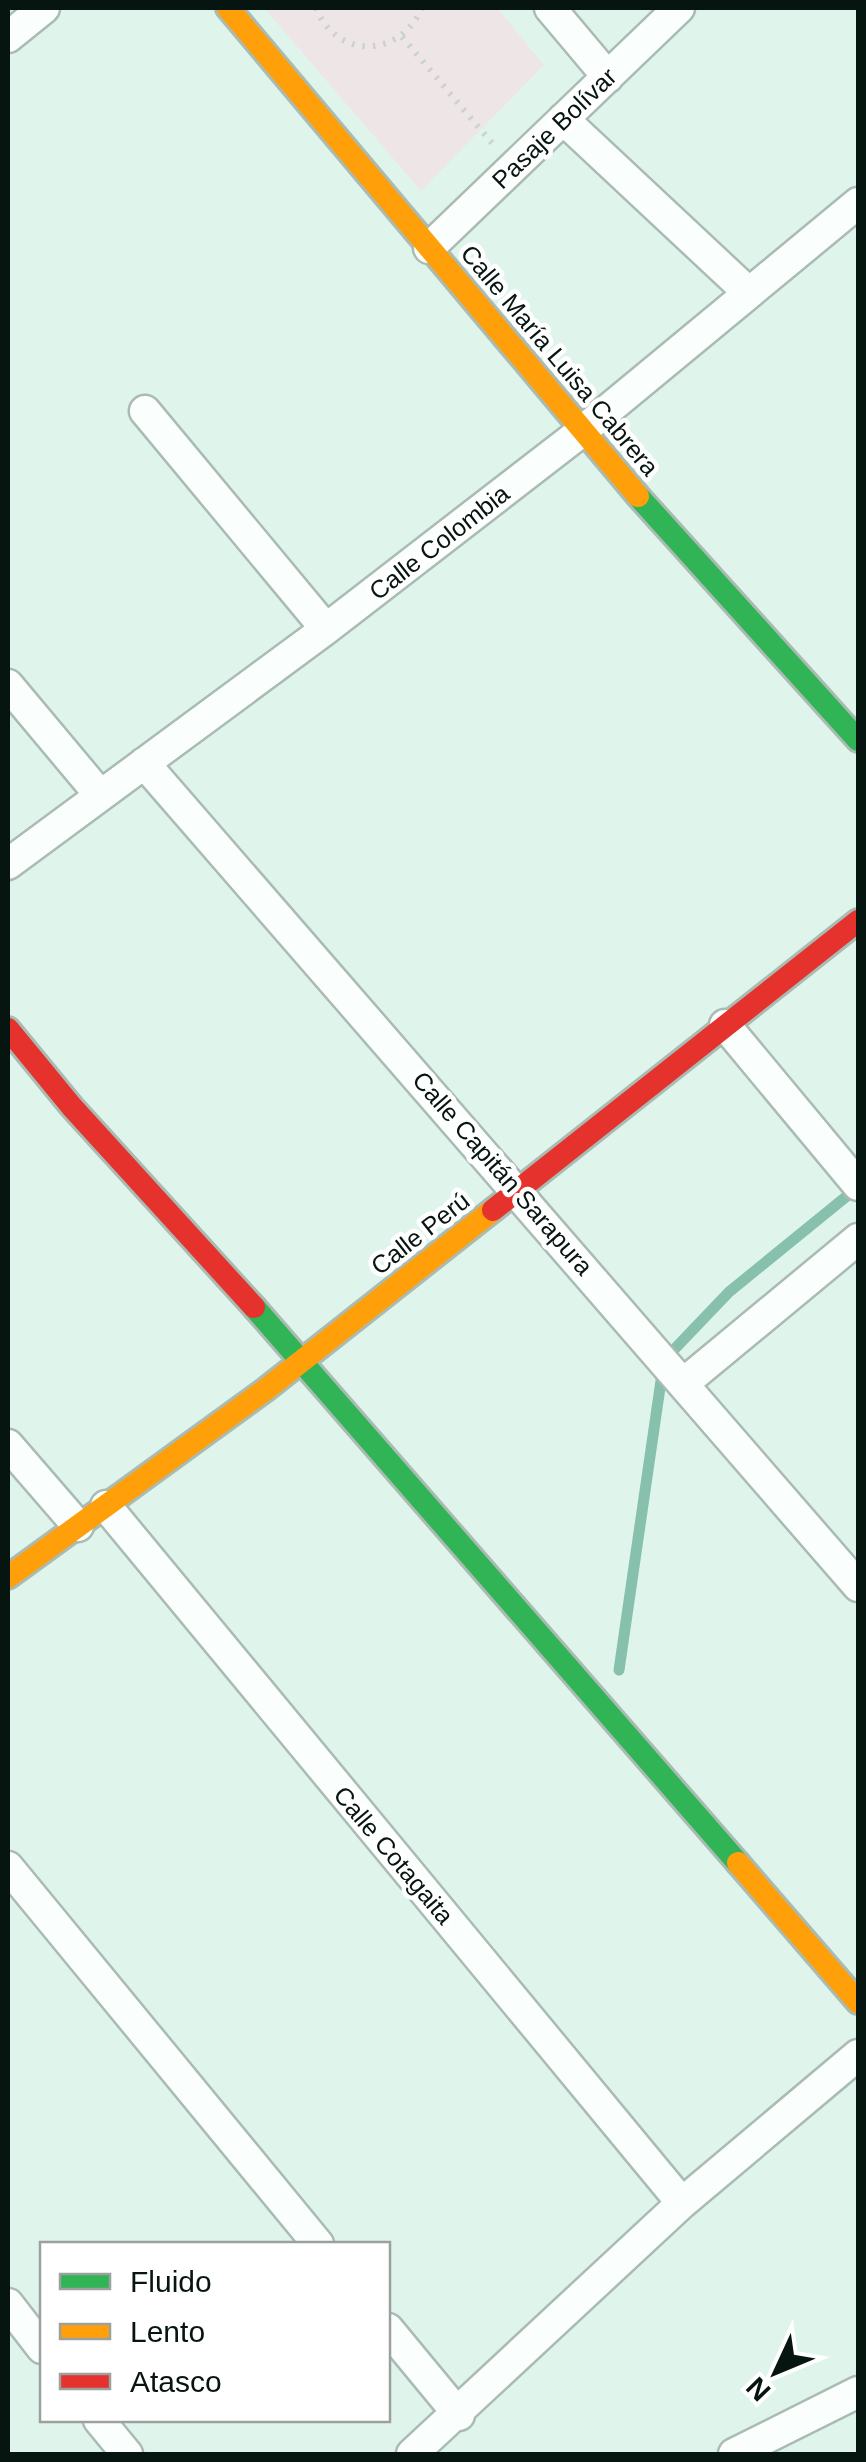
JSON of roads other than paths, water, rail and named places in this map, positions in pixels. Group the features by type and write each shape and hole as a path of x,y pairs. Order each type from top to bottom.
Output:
{"street":[{"path":"8,38 44,8"},
{"name":"Calle María Luisa Cabrera","path":"228,8 581,432 858,740"},
{"path":"550,8 608,77"},
{"name":"Pasaje Bolívar","path":"428,248 679,8"},
{"path":"564,119 749,294"},
{"name":"Calle Colombia","path":"8,864 326,630 581,432 858,202"},
{"path":"146,411 326,630"},
{"path":"8,686 100,795"},
{"name":"Calle Capitán Sarapura","path":"144,763 858,1586"},
{"name":"Calle Perú","path":"8,1578 302,1360 858,920"},
{"path":"725,1025 858,1184"},
{"path":"8,1028 72,1107 302,1360 858,2002"},
{"path":"684,1383 858,1239"},
{"path":"8,1444 78,1526"},
{"name":"Calle Cotagaita","path":"106,1506 682,2203"},
{"path":"8,1868 316,2242"},
{"path":"412,2454 682,2203 858,2055"},
{"path":"8,2304 40,2345"},
{"path":"390,2331 458,2415"},
{"path":"734,2454 858,2392"},
{"path":"101,2422 127,2454"}],"waterway":[{"path":"619,1670 664,1360 729,1292 858,1187"}]}
